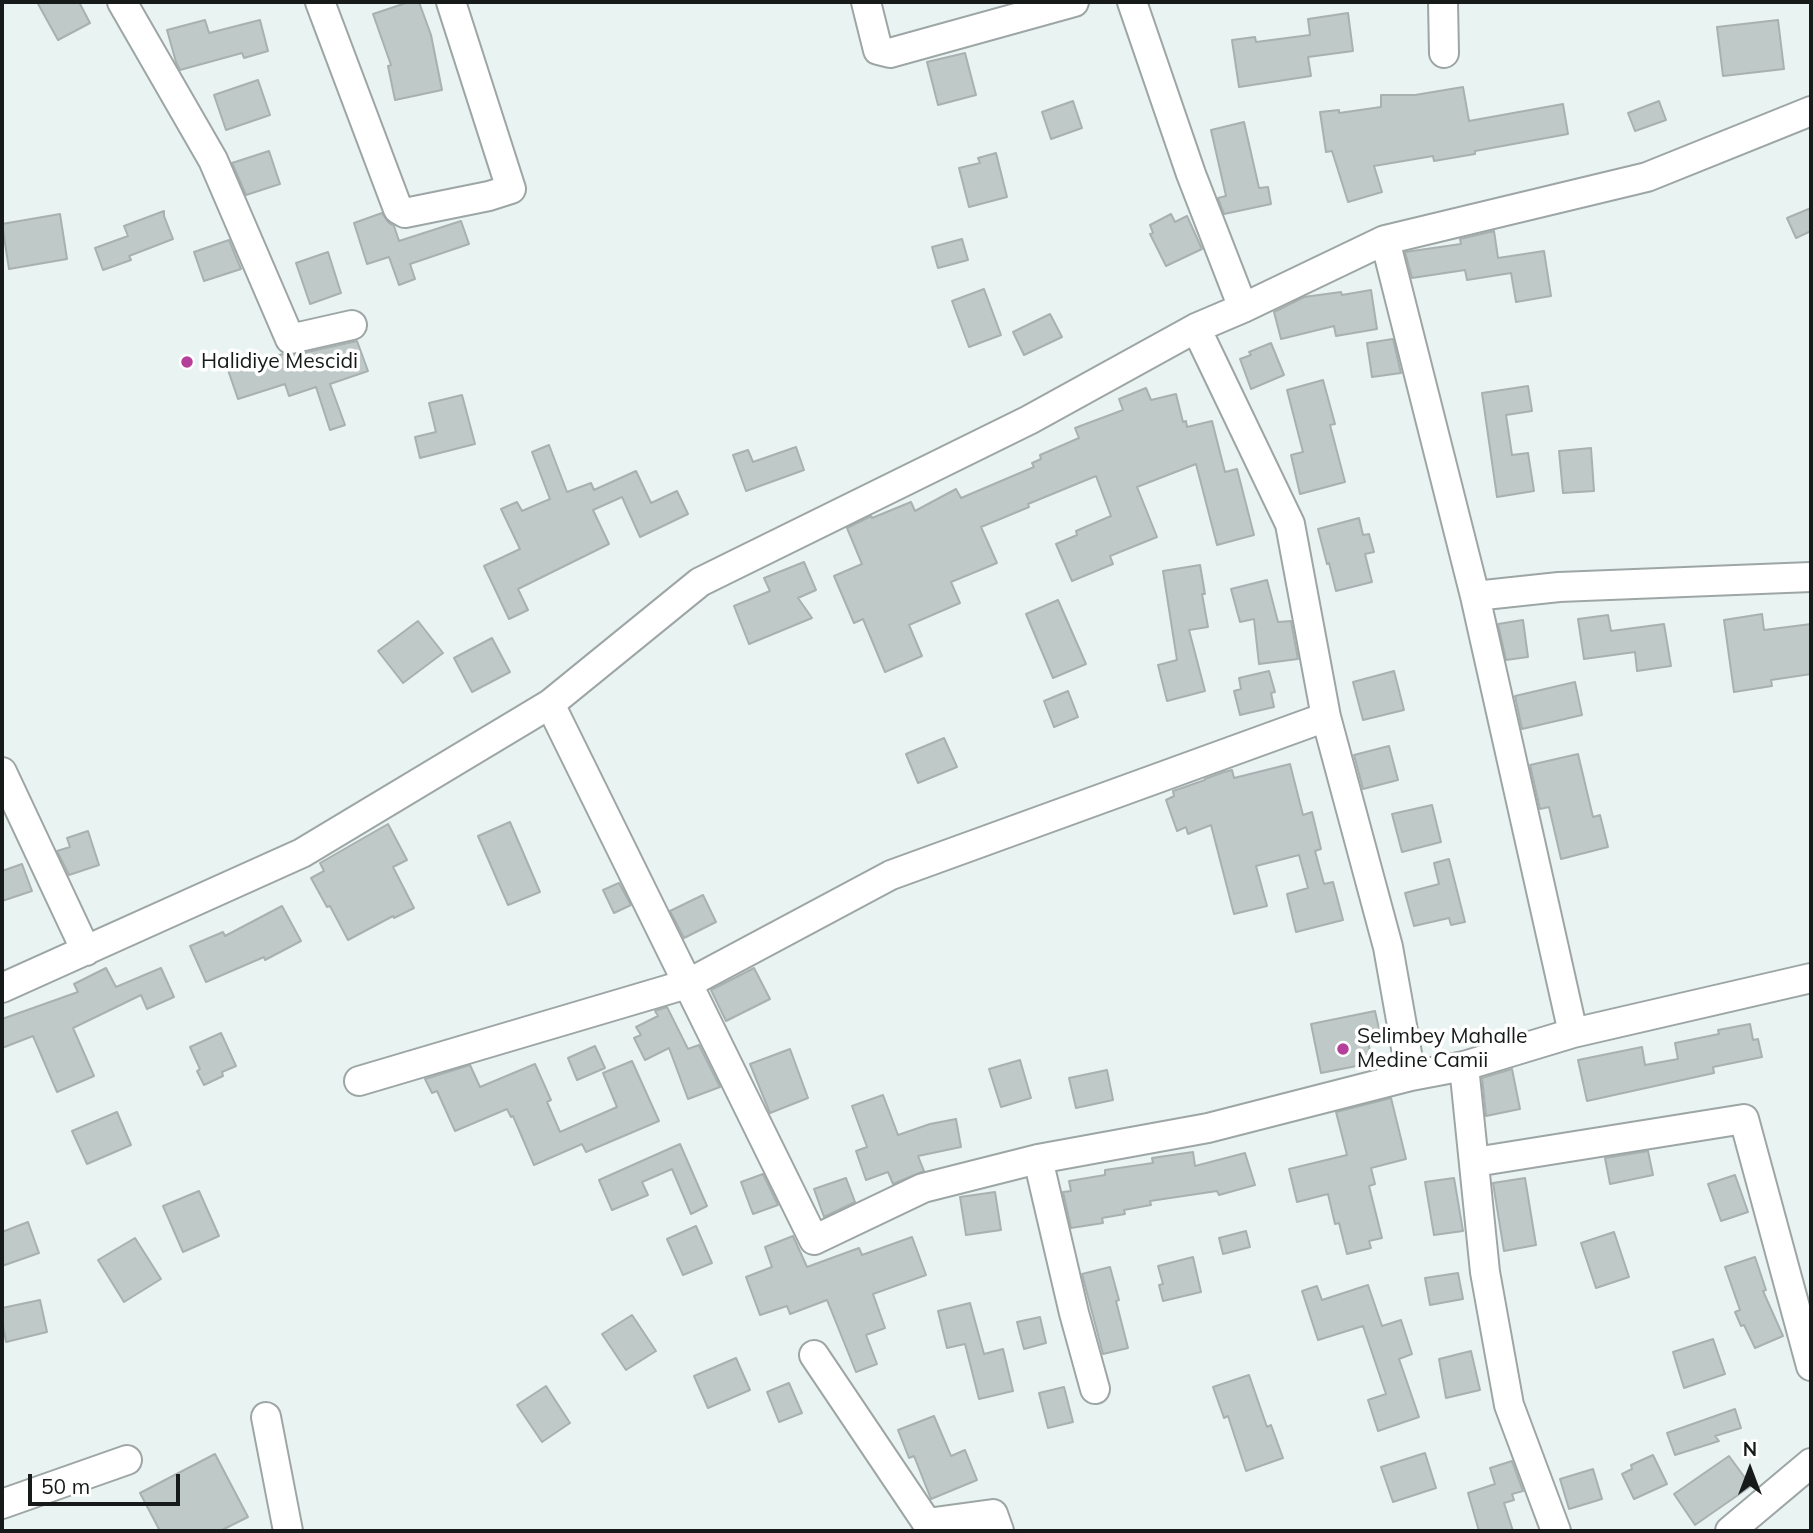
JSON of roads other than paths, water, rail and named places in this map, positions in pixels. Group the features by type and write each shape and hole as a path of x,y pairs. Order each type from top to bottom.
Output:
{"street":[{"path":"122,2 213,160 290,339 352,325"},
{"path":"320,2 398,209 405,213 511,189 451,2"},
{"path":"866,2 878,50 890,53 1074,2"},
{"path":"1132,2 1191,174 1243,308"},
{"path":"1443,2 1444,53"},
{"path":"2,988 302,853 550,704 700,582 1029,420 1196,328 1385,240 1647,177 1811,111"},
{"path":"1385,240 1475,596 1573,1033"},
{"path":"1196,328 1290,524 1326,717 1388,947 1410,1076"},
{"path":"1475,596 1559,587 1811,577"},
{"path":"550,704 814,1240 923,1188 1038,1159 1208,1128 1410,1076 1464,1066 1573,1033 1811,978"},
{"path":"359,1081 687,984 891,875 1326,717"},
{"path":"2,772 86,951"},
{"path":"1464,1066 1485,1272 1509,1405 1556,1531"},
{"path":"1475,1162 1744,1119 1811,1366"},
{"path":"1038,1159 1074,1313 1095,1389"},
{"path":"814,1355 927,1523 993,1514 999,1531"},
{"path":"266,1417 288,1531"},
{"path":"2,1504 127,1460"},
{"path":"1730,1531 1811,1462"}],"place":[{"name":"Halidiye Mescidi","path":"187,362"},
{"name":"Selimbey Mahalle Medine Camii","path":"1343,1049"}]}
